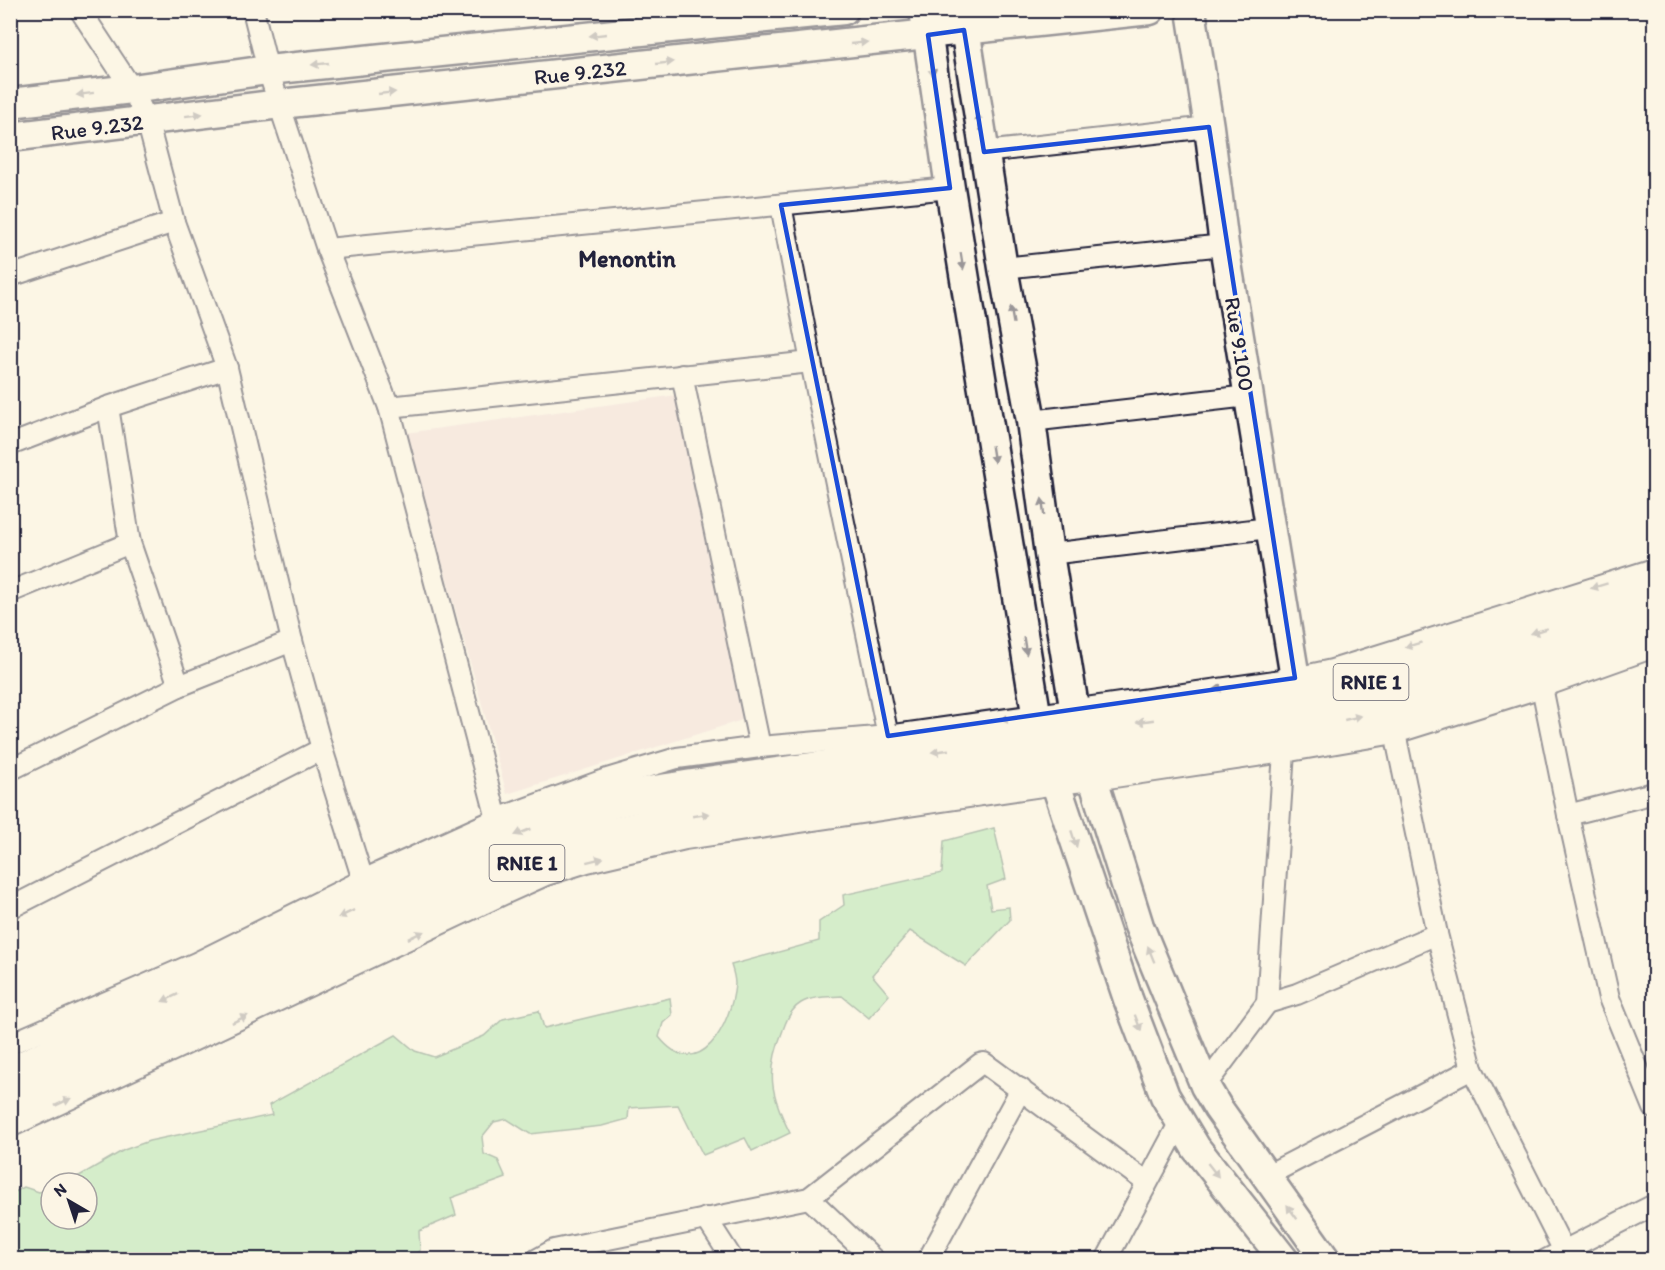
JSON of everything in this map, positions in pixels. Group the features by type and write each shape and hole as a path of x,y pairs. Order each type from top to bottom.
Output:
{"highway":[{"name":"RNIE 1","path":"10,1106 502,873 598,838 692,816 1084,745 1362,684 1455,658 1654,593"},
{"name":"RNIE 1","path":"1084,745 1288,732 1353,718 1463,687 1654,624"},
{"name":"RNIE 1","path":"10,1074 489,846 542,824 593,807 638,795 688,787 1045,751"}],"street":[{"path":"80,10 132,89 147,120 174,222 227,368 292,642 322,749 363,880"},
{"path":"253,10 268,70 327,249 389,407 497,819"},
{"name":"Rue 9.232","path":"10,103 268,70 844,10"},
{"name":"Rue 9.232","path":"10,137 926,23 1150,10"},
{"name":"Rue 9.100","path":"1191,10 1224,245 1295,678"},
{"path":"963,20 1003,268 1031,422 1049,554 1084,745 1139,926 1205,1086 1218,1108 1326,1260"},
{"path":"926,23 950,188 1045,751 1128,999 1165,1096 1196,1148 1284,1260"},
{"path":"984,152 1209,127"},
{"path":"327,249 950,188"},
{"path":"781,205 810,362 888,736"},
{"path":"10,276 174,222"},
{"path":"1003,268 1224,245"},
{"path":"389,407 810,362"},
{"path":"10,445 108,407 227,368"},
{"path":"682,375 760,747"},
{"path":"1031,422 1248,396"},
{"path":"108,407 130,543 179,686"},
{"path":"1049,554 1269,528"},
{"path":"10,592 130,543"},
{"path":"10,1127 546,874 587,862 1045,751 1084,745 1654,569"},
{"path":"10,770 179,686 292,642"},
{"path":"1084,745 1284,752 1395,733 1542,687 1654,647"},
{"path":"1542,687 1609,998 1654,1108"},
{"path":"1395,733 1437,934 1472,1069 1564,1251"},
{"path":"10,1044 196,963 363,880 497,819 597,782 677,758 760,747 888,736 1045,751"},
{"path":"10,908 322,749"},
{"path":"1205,1086 1267,1003 1284,752"},
{"path":"1568,815 1654,793"},
{"path":"1267,1003 1297,994 1437,934"},
{"path":"536,1260 554,1250 809,1198 984,1063 1146,1182"},
{"path":"1266,1176 1472,1069"},
{"path":"928,1260 1021,1089"},
{"path":"1106,1260 1180,1122"},
{"path":"809,1198 874,1260"},
{"path":"1546,1260 1654,1206"},
{"path":"706,1218 734,1260"}],"highlighted area":[{"path":"964,30 984,152 1209,127 1295,678 888,736 781,205 950,188 928,35"}],"shaded area":[{"path":"677,395 742,720 507,794 406,433"}],"green space":[{"path":"994,828 1006,879 987,886 991,909 1009,907 1010,920 966,966 910,931 872,975 889,995 869,1018 842,996 816,998 798,1005 784,1026 772,1071 778,1106 790,1133 752,1151 745,1138 703,1155 678,1105 629,1108 628,1119 602,1126 530,1134 507,1119 494,1122 482,1137 484,1154 498,1160 506,1178 451,1198 456,1215 419,1231 420,1251 403,1259 11,1259 11,1194 24,1187 39,1192 39,1231 99,1231 99,1171 88,1171 124,1150 149,1141 272,1115 269,1105 396,1035 415,1051 434,1057 484,1036 503,1019 539,1011 544,1028 670,998 672,1015 663,1023 659,1037 674,1051 687,1055 700,1052 711,1044 720,1031 733,1000 735,984 731,965 819,941 819,922 844,905 843,895 942,873 944,841"}],"district":[{"name":"Menontin","path":"627,259"}]}
